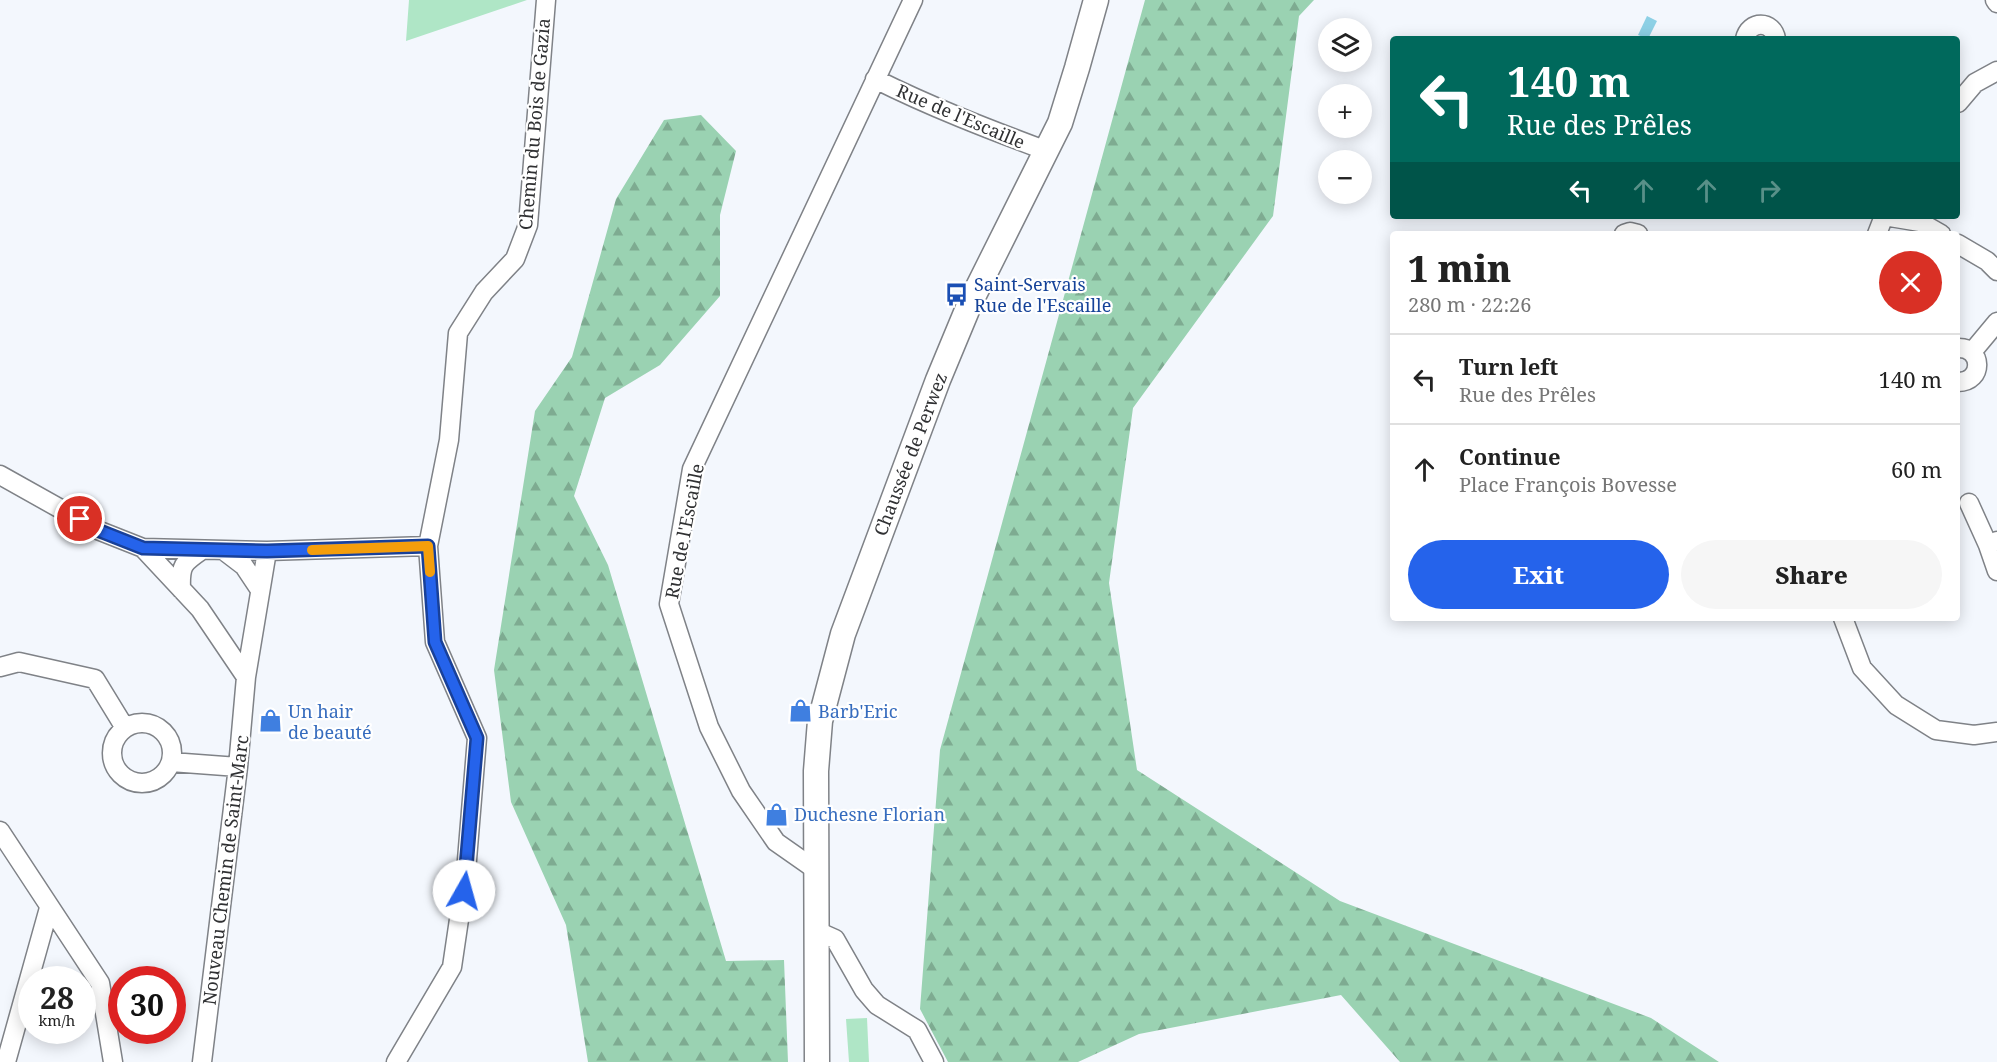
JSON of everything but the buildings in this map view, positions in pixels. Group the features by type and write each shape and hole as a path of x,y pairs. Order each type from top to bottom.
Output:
{"main road":[{"name":"Chaussée de Perwez","path":"817,1062 816,771 820,721 843,634 938,380 970,303 1060,123 1096,0"}],"street":[{"name":"Chemin du Bois de Gazia","path":"396,1062 453,967 466,872 477,738 435,642 428,546 449,441 458,333 484,292 515,260 528,225 546,0"},
{"name":"Rue de l'Escaille","path":"816,870 776,842 741,791 709,727 669,604 692,469 913,0"},
{"path":"1746,36 1751,27 1760,24 1774,30 1775,36"},
{"path":"1960,101 1975,83 1997,71"},
{"name":"Rue de l'Escaille","path":"875,78 931,106 1047,151"},
{"path":"1902,219 1920,222 1936,231"},
{"path":"1960,244 1987,261 1997,271"},
{"path":"1960,382 1967,381 1975,373 1977,362 1965,350 1997,322"},
{"path":"0,475 100,531 143,548 267,551 428,546"},
{"path":"1969,503 1993,543 1997,571"},
{"path":"143,548 200,609 246,677"},
{"path":"181,589 180,572 184,562 202,550"},
{"path":"223,550 244,566 260,590"},
{"path":"209,623 229,637 239,638 254,628 267,551"},
{"path":"1844,621 1862,668 1896,705 1936,730 1974,735 1997,732"},
{"name":"Nouveau Chemin de Saint-Marc","path":"202,1062 238,767 246,677 254,628"},
{"path":"0,667 19,662 95,679 125,728"},
{"path":"145,723 158,727 168,736 173,749 171,762 165,774 153,782 140,784 126,780 117,770 112,758 113,744 118,734 125,728 131,724 145,723"},
{"path":"171,762 238,767"},
{"path":"0,831 100,983 113,1062"},
{"path":"6,1062 49,908"},
{"path":"817,931 835,939 864,990 877,1005 917,1030 934,1062"}],"green space":[{"path":"409,0 527,0 406,41"},
{"path":"1145,0 1314,0 1299,16 1273,216 1133,408 1109,583 1137,770 1340,901 1651,1018 1719,1062 1400,1062 1341,995 1139,1034 1078,1062 948,1062 920,1009 940,750"},
{"path":"701,115 736,151 720,215 720,296 660,365 605,398 574,496 608,565 726,961 784,960 788,1062 588,1062 566,925 511,802 494,670 535,411 572,357 616,199 664,120"},
{"path":"867,1018 869,1062 849,1062 846,1019"}],"water":[{"path":"1647,16 1657,21 1650,36 1638,35"}],"slow traffic":[{"path":"312,550 428,546 430,572"}],"place":[{"name":"Saint-Servais Rue de l'Escaille","path":"956,294"},
{"name":"Barb'Eric","path":"800,711"},
{"name":"Un hair de beauté","path":"270,721"},
{"name":"Duchesne Florian","path":"776,814"}],"route":[{"path":"80,519 100,531 143,548 267,551 428,546 435,642 477,738 464,891"}]}
